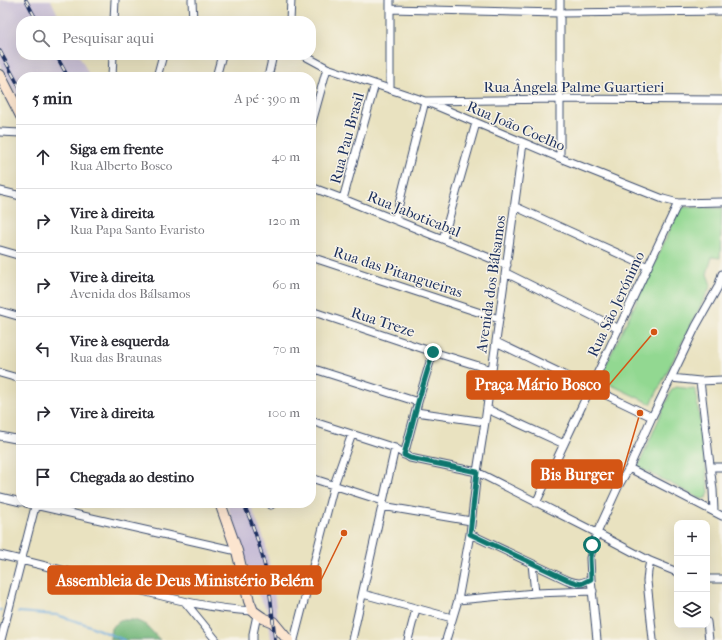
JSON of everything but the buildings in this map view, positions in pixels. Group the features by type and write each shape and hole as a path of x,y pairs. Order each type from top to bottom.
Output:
{"main road":[{"path":"0,75 16,106"},
{"path":"222,508 237,551 248,601 255,613 273,622 288,640"}],"street":[{"path":"114,16 115,0"},
{"path":"192,0 193,16"},
{"path":"290,0 290,16"},
{"path":"390,0 390,89"},
{"path":"560,0 560,158"},
{"path":"390,10 560,13 722,10"},
{"path":"112,72 113,60"},
{"path":"158,72 162,60"},
{"path":"217,72 221,60"},
{"path":"269,72 272,60"},
{"name":"Rua João Coelho","path":"313,60 327,68 425,101 523,143 663,199 678,203 722,202"},
{"path":"316,108 327,68"},
{"name":"Rua Pau Brasil","path":"343,199 375,84"},
{"name":"Rua Ângela Palme Guartieri","path":"425,101 722,100"},
{"path":"395,220 425,101"},
{"path":"443,239 476,123"},
{"path":"0,132 16,133"},
{"name":"Avenida dos Bálsamos","path":"446,640 458,600 470,534 477,472 523,143"},
{"name":"Rua Jaboticabal","path":"316,189 507,265"},
{"path":"0,191 16,195"},
{"name":"Rua São Jerónimo","path":"536,503 678,203"},
{"path":"514,206 648,267"},
{"path":"0,250 16,255"},
{"name":"Rua das Pitangueiras","path":"316,259 499,319"},
{"path":"506,273 619,328"},
{"path":"597,640 591,579 590,558 592,545 696,326 720,287 722,274"},
{"path":"0,311 16,316"},
{"name":"Rua Treze","path":"316,313 492,370"},
{"path":"496,342 652,417"},
{"path":"404,455 433,352"},
{"path":"316,370 418,402"},
{"path":"0,373 16,378"},
{"path":"671,378 722,380"},
{"path":"700,380 711,467 714,511"},
{"path":"487,409 564,444"},
{"path":"416,412 485,422"},
{"path":"316,423 395,448 410,458 477,472 650,561 674,571"},
{"path":"294,640 334,485 352,434"},
{"path":"0,436 16,439"},
{"path":"352,640 395,448"},
{"path":"711,467 722,467"},
{"path":"629,468 722,516"},
{"path":"316,480 382,504 471,521"},
{"path":"0,497 16,501"},
{"path":"1,640 34,508"},
{"path":"52,508 237,551"},
{"path":"470,534 568,580 581,584 591,579"},
{"path":"0,555 185,602 255,613 253,640"},
{"path":"650,561 647,581 653,640"},
{"path":"532,564 535,593"},
{"path":"710,578 722,579"},
{"path":"566,592 569,584 568,580"},
{"path":"458,600 535,593 593,591"},
{"path":"363,594 452,618"},
{"path":"185,602 216,640"},
{"path":"408,640 416,609"},
{"path":"708,628 709,640"}],"shaded area":[{"path":"0,0 51,0 59,16 16,16 16,60 82,60 88,72 16,72 16,95 0,65"},
{"path":"228,508 252,508 265,542 273,584 280,640 271,640 268,611 252,582 237,532"}],"green space":[{"path":"680,207 722,208 720,258 712,257 707,274 711,285 651,404 599,379"},
{"path":"675,387 693,389 696,392 709,492 707,497 703,499 638,467 671,391"},
{"path":"121,620 134,620 145,624 160,640 110,640 111,628"}],"waterway":[{"path":"18,612 57,615 85,624 124,640"}],"railway":[{"path":"26,0 34,16"},
{"path":"0,51 16,81"},
{"path":"59,60 65,72"},
{"path":"245,508 259,545 265,567 270,594 275,640"}],"place":[{"name":"Praça Mário Bosco","path":"654,332"},
{"name":"Bis Burger","path":"640,413"},
{"name":"Assembleia de Deus Ministério Belém","path":"344,533"}],"route":[{"path":"433,352 404,455 410,458 477,472 470,534 532,564 568,580 581,584 591,579 590,558 592,545"}]}
